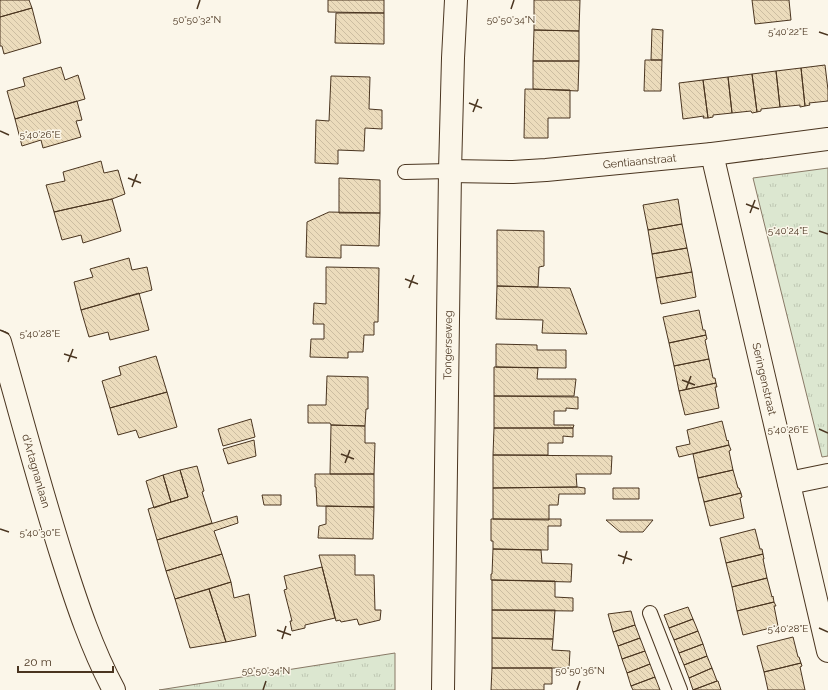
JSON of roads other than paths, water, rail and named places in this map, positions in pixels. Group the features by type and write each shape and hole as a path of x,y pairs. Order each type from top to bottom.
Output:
{"street":[{"name":"Tongerseweg","path":"443,690 450,171 456,0"},
{"name":"Gentiaanstraat","path":"450,171 513,172 546,170 712,154 828,139"},
{"name":"Seringenstraat","path":"712,154 828,651"},
{"name":"d'Artagnanlaan","path":"0,342 51,524 75,596 98,656 113,689"},
{"path":"789,483 828,475"}],"lane":[{"path":"405,172 450,171"},
{"path":"650,613 680,690"}]}
